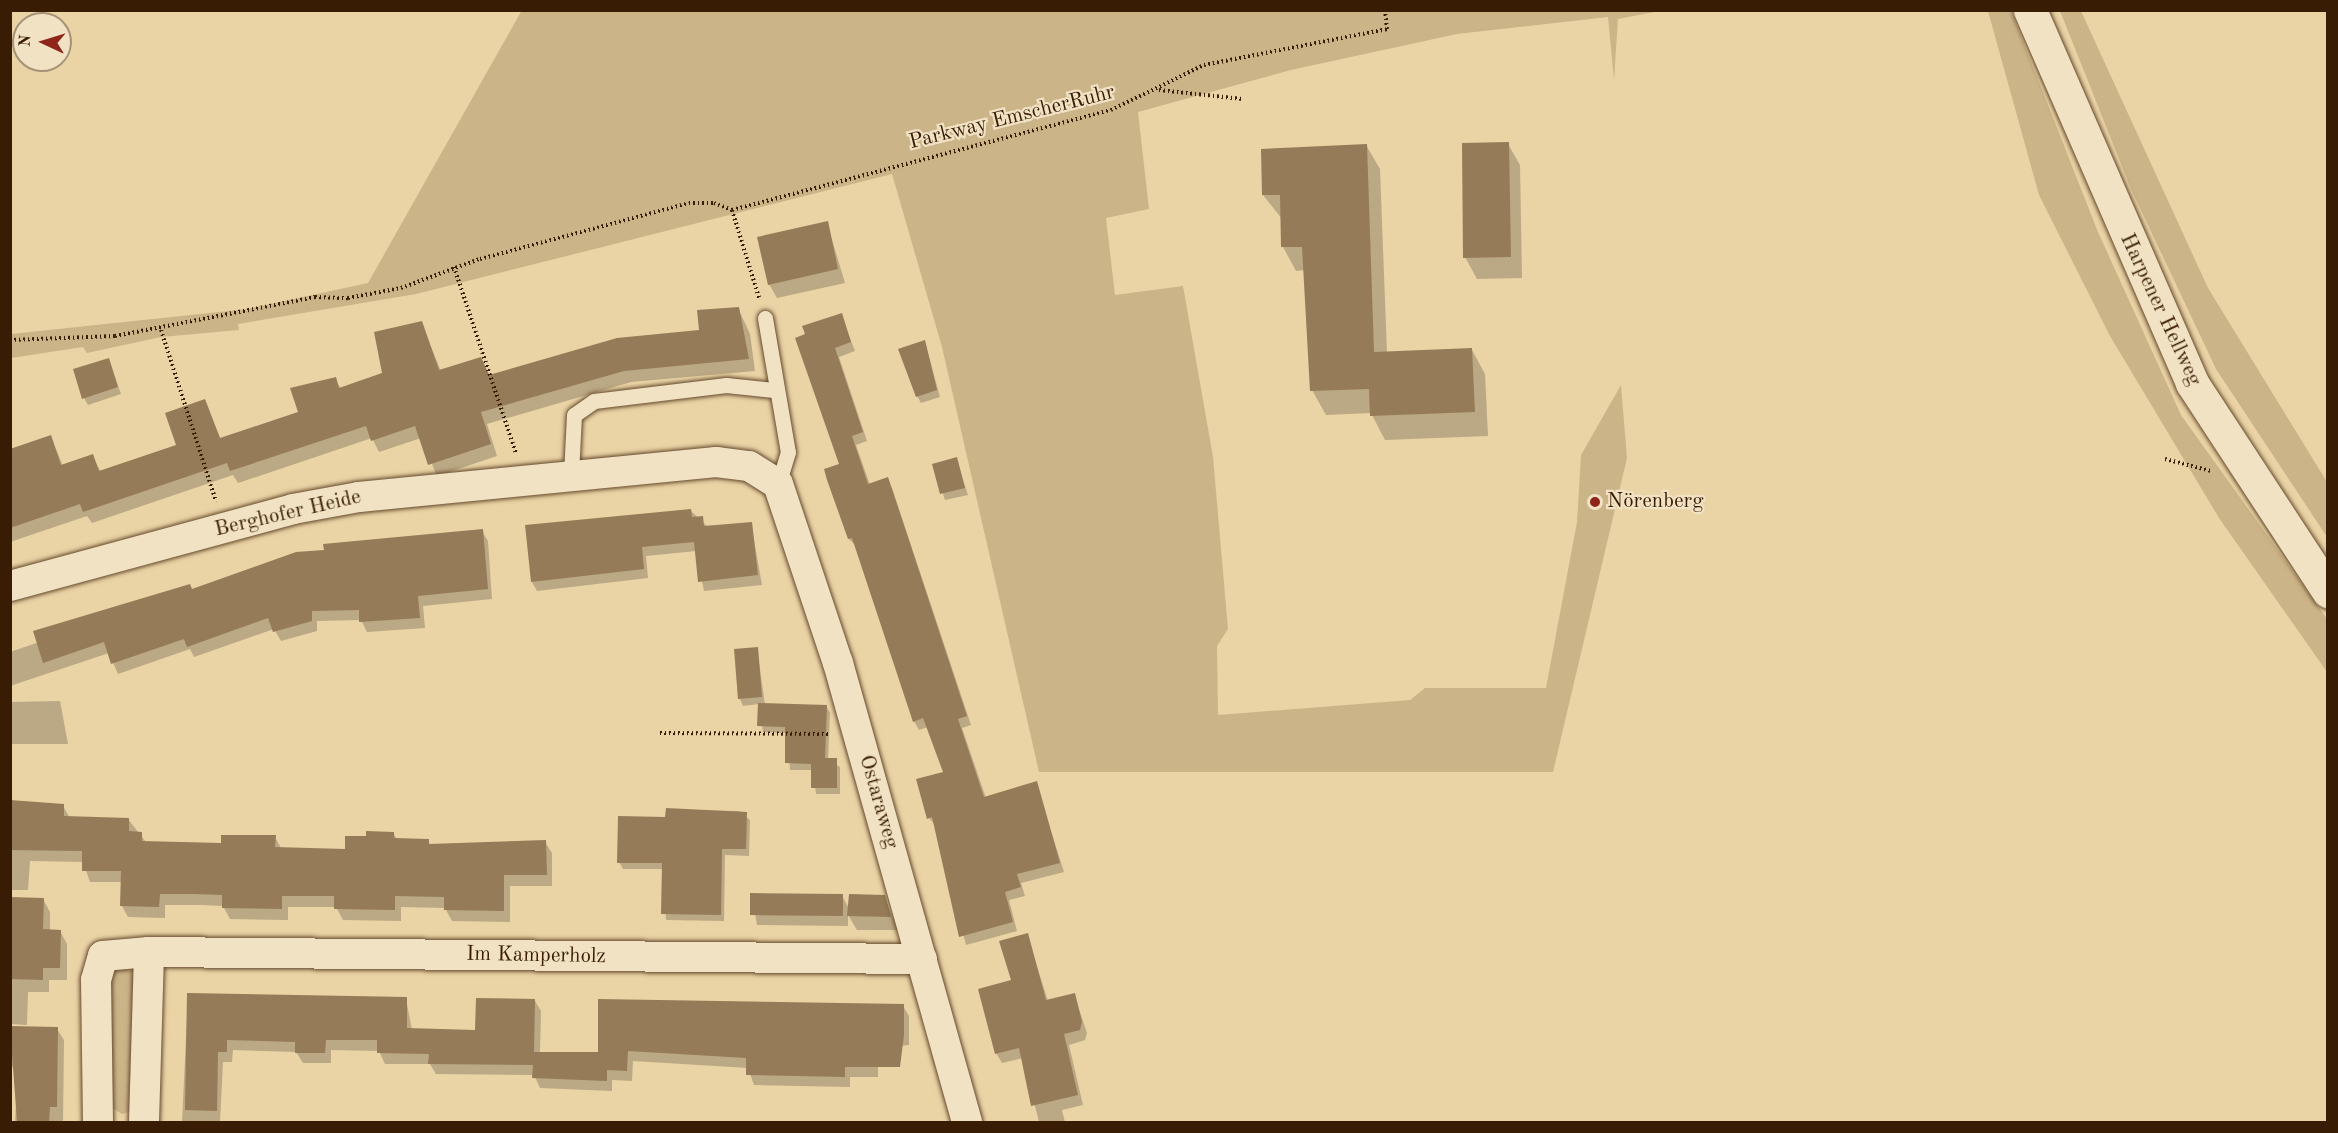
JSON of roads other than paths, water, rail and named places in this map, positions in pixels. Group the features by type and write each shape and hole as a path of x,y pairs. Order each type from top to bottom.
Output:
{"street":[{"name":"Harpener Hellweg","path":"2030,10 2192,383 2328,591"},
{"name":"Berghofer Heide","path":"10,586 224,527 359,497 571,474 716,462 750,466 778,484"},
{"name":"Ostaraweg","path":"778,484 859,735 967,1122"},
{"name":"Im Kamperholz","path":"98,1122 96,980 103,956 149,952 922,959"},
{"path":"144,1122 149,952"}],"lane":[{"path":"765,318 774,390 788,452 778,484"},
{"path":"571,474 574,415 594,401 726,385 774,390"}],"place":[{"name":"Nörenberg","path":"1595,502"}]}
